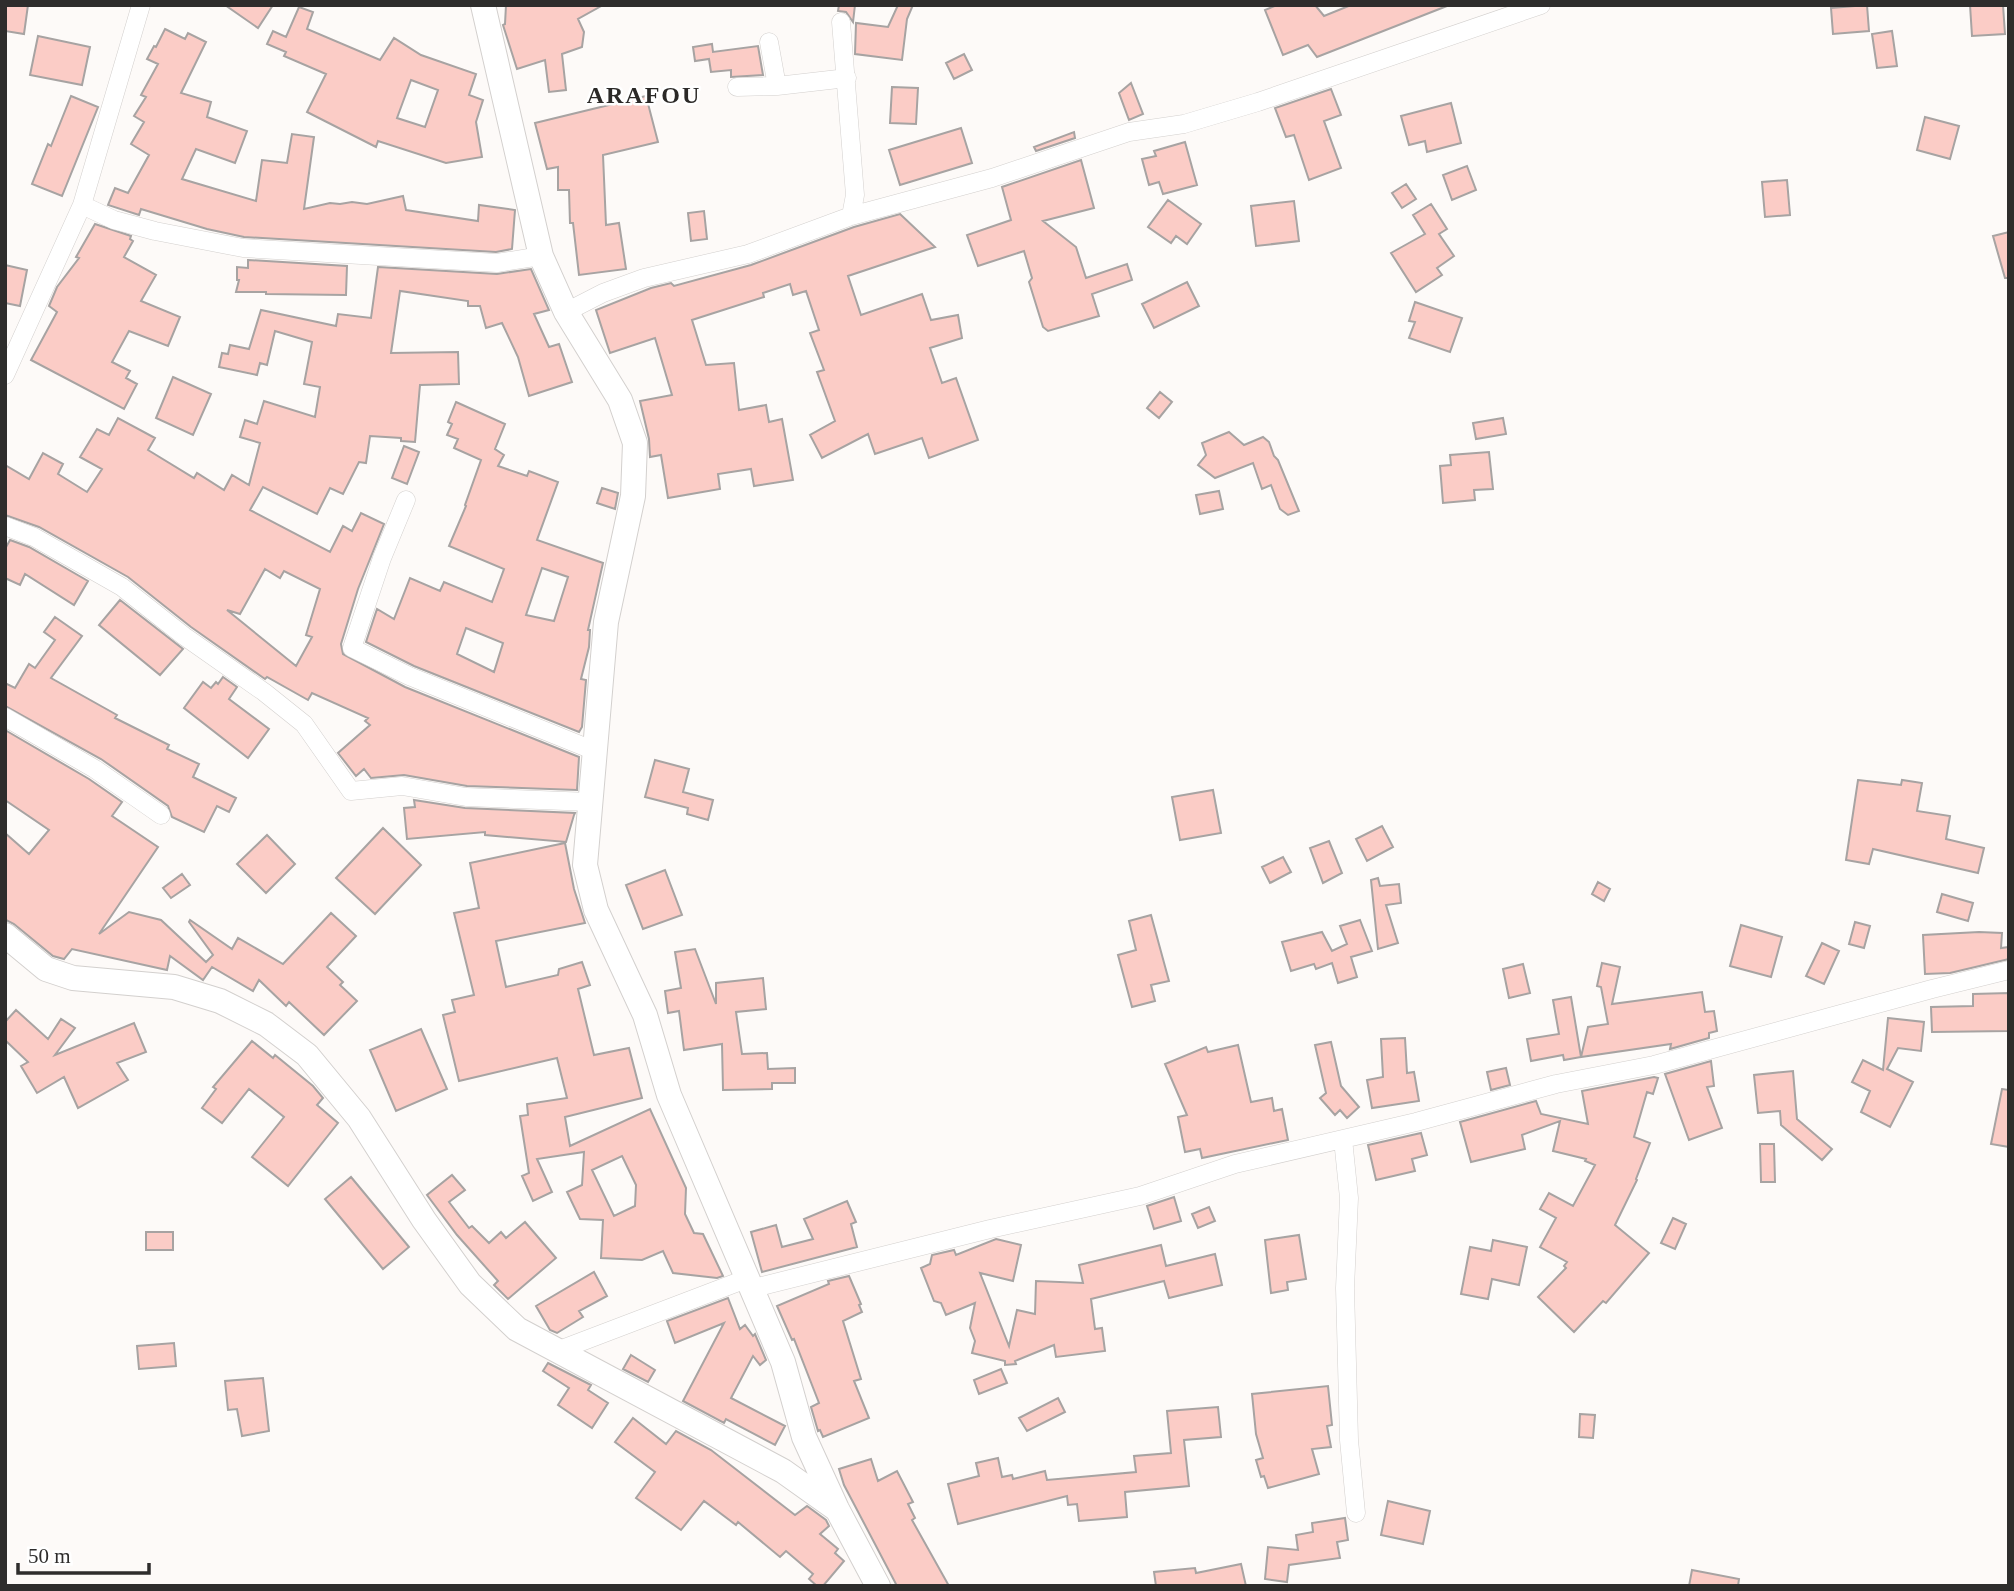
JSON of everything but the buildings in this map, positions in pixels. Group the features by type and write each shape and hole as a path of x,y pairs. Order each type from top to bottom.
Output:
{"main road":[{"path":"483,5 541,256 566,312 620,400 635,443 633,496 606,622 584,865 596,910 645,1015 669,1095 783,1362 804,1437 837,1509 878,1586"},
{"path":"5,935 46,969 73,978 174,987 220,1001 266,1024 307,1055 359,1118 424,1220 470,1284 517,1329 783,1471 837,1509"}],"street":[{"path":"5,375 82,205 141,5"},
{"path":"566,312 603,293 644,278 672,274 747,254 851,216 992,178 1129,132 1184,124 1258,102 1497,11 1541,5"},
{"path":"841,22 855,195 851,216"},
{"path":"769,42 777,86"},
{"path":"737,87 777,86 847,78"},
{"path":"82,205 114,220 243,247 497,262 541,256"},
{"path":"407,500 382,558 352,648 409,676 595,751"},
{"path":"5,526 34,537 122,587 184,636 264,692 304,724 351,791 402,786 466,797 590,802"},
{"path":"5,718 95,769 161,815"},
{"path":"557,1352 748,1284 1140,1196 1235,1164 1556,1084 1654,1065 2009,970"},
{"path":"1343,1139 1349,1198 1345,1288 1349,1440 1356,1513"}],"district":[{"name":"ARAFOU","path":"644,95"}]}
